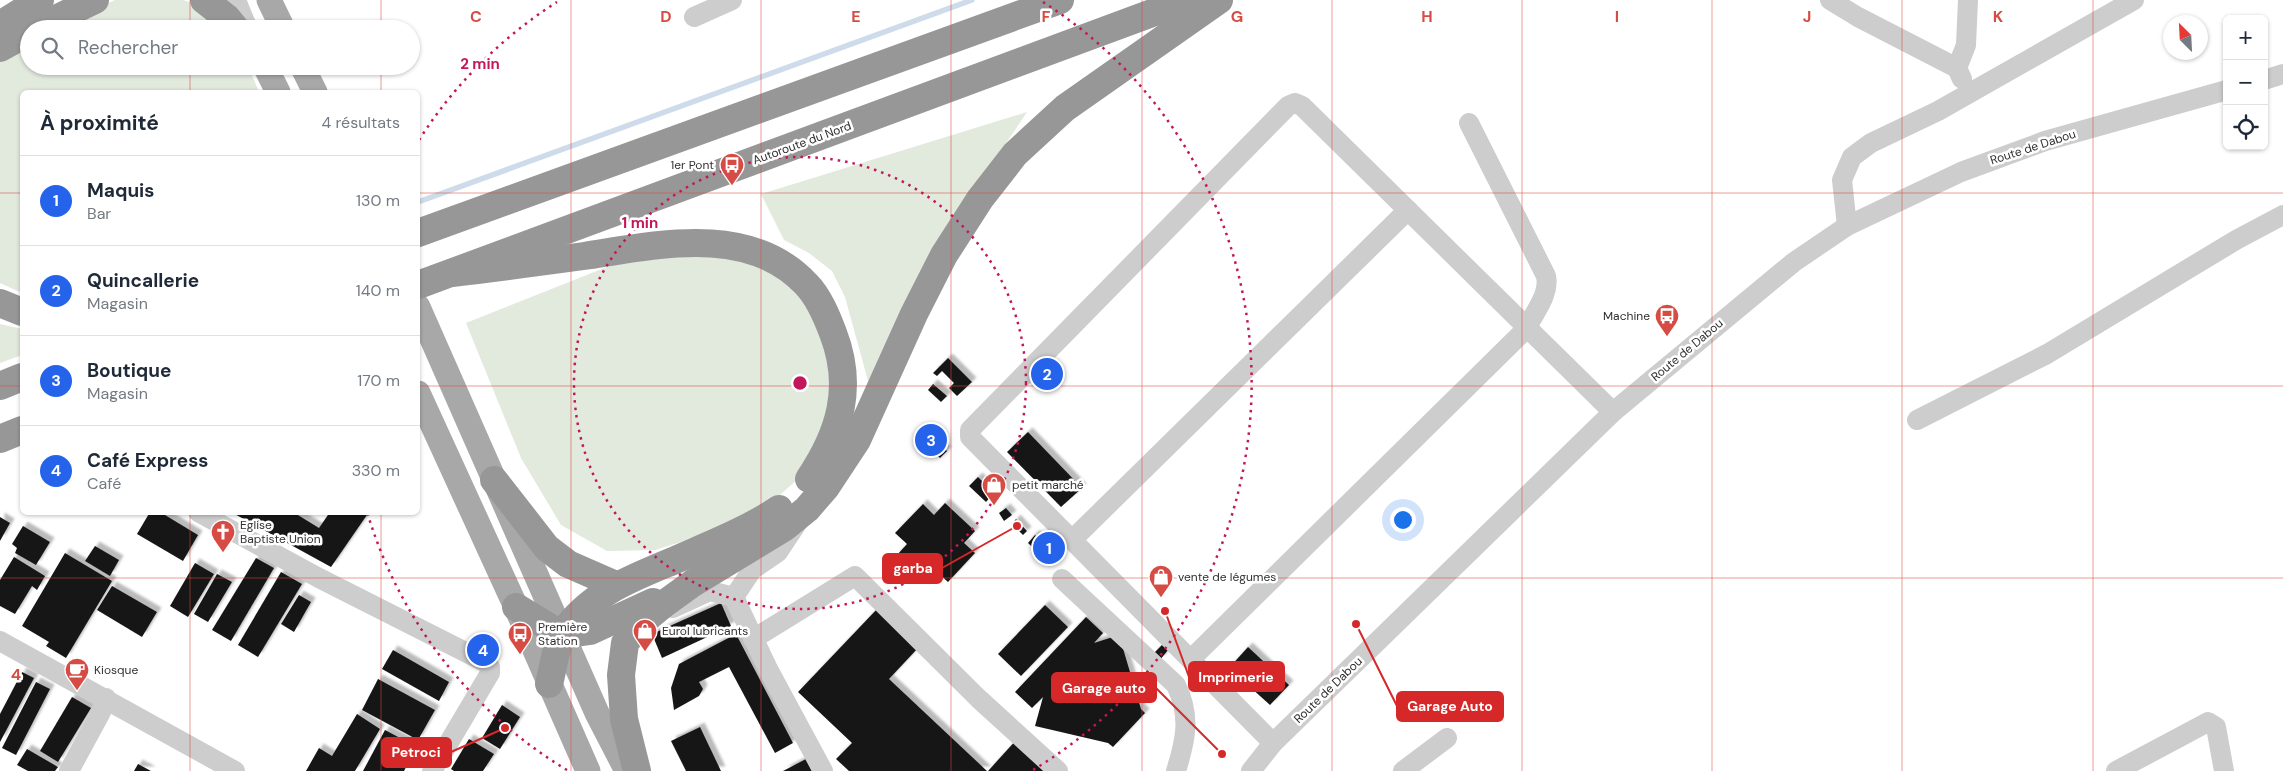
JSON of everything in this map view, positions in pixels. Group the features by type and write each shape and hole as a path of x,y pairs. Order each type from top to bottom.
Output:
{"highway":[{"path":"0,25 40,0"},
{"path":"53,20 94,0"},
{"path":"204,0 229,20"},
{"path":"420,232 1060,0"},
{"name":"Autoroute du Nord","path":"420,285 1187,0"},
{"path":"636,771 624,719 621,675 625,643 642,622 701,587 785,527 807,509 826,487 857,440 914,314 944,255 980,198 1015,154 1065,108 1219,0"},
{"path":"0,48 20,37"},
{"path":"452,273 686,241 726,245 755,252 784,265 807,284 827,316 839,348 843,372 843,398 837,426 827,452 808,482 788,503 766,518 732,535 616,585 576,617 562,635 549,684"},
{"path":"0,303 20,311"},
{"path":"0,386 20,378"},
{"path":"0,439 20,431"},
{"path":"494,480 547,548 568,564 616,585"},
{"path":"516,607 562,635 590,631 701,587"}],"main road":[{"path":"269,0 279,20"},
{"path":"270,75 277,90"},
{"path":"306,75 314,90"},
{"path":"420,311 597,713 627,771"},
{"path":"420,397 516,607 588,771"}],"street":[{"path":"236,0 244,20"},
{"path":"694,17 732,0"},
{"path":"1830,0 1858,17 1957,68 1969,94"},
{"path":"1957,68 1966,45 1968,0"},
{"path":"1847,226 1842,180 1852,157 1872,144 1969,94 2134,0"},
{"path":"2268,79 2283,74"},
{"name":"Route de Dabou","path":"1261,767 1274,742 1613,412 1794,262 1847,226 1960,172 2045,141 2223,91"},
{"path":"1274,742 970,437 970,430 1288,106 1295,103 1302,106 1613,412"},
{"path":"1190,659 1527,328 1548,286 1546,276 1469,123"},
{"path":"1072,540 1408,210"},
{"path":"1917,420 2047,354 2236,240 2283,215"},
{"path":"701,587 752,570 778,552 807,509"},
{"path":"204,515 319,578 487,663 490,667 490,673 432,771"},
{"path":"734,597 752,570"},
{"path":"753,639 855,576 979,699 1058,771"},
{"path":"1062,579 1176,685 1186,712 1186,731 1176,771"},
{"path":"701,587 734,597 753,639 823,771"},
{"path":"0,641 235,771"},
{"path":"69,771 101,712 106,698"},
{"path":"2116,771 2208,722 2216,727 2224,771"},
{"path":"1403,771 1447,738"}],"shaded area":[{"path":"115,0 183,0 192,3 213,20 72,20"},
{"path":"20,45 20,75 252,75 258,90 20,90 20,292 0,283 0,55"},
{"path":"1027,112 964,206 870,388 845,297 832,271 809,253 784,240 761,194"},
{"path":"727,252 782,273 822,322 833,402 799,478 764,509 700,536 655,550 607,551 561,525 521,458 466,323 632,257"},
{"path":"0,324 20,329 20,356 0,363"}],"building":[{"path":"948,358 972,382 957,396 949,388 954,383 942,371 937,376 933,373"},
{"path":"933,384 947,396 941,402 928,390"},
{"path":"1028,432 1082,488 1061,507 1007,452"},
{"path":"930,435 947,451 940,458 923,442"},
{"path":"978,477 994,493 986,502 969,486"},
{"path":"945,503 975,531 964,543 975,553 948,582 937,572 926,584 896,556 907,544 895,533 923,504 934,515"},
{"path":"1006,508 1012,515 1004,521 999,513"},
{"path":"148,515 165,515 198,535 183,561 137,534"},
{"path":"236,515 298,515 319,528 328,515 367,515 331,567"},
{"path":"0,517 10,523 0,541"},
{"path":"1016,519 1027,531 1023,535 1012,524"},
{"path":"23,526 50,542 36,565 15,553 17,548 12,544"},
{"path":"1035,535 1053,551 1046,560 1028,543"},
{"path":"95,546 119,560 110,576 85,561"},
{"path":"65,553 112,581 66,658 46,646 49,642 22,626"},
{"path":"14,557 45,576 37,590 32,586 15,614 0,606 0,580"},
{"path":"256,558 274,568 231,641 212,630"},
{"path":"195,563 214,574 188,617 170,606"},
{"path":"281,572 302,584 258,657 238,645"},
{"path":"217,574 232,582 208,622 194,614"},
{"path":"112,586 157,612 142,637 97,610"},
{"path":"299,595 311,602 294,632 281,624"},
{"path":"721,603 731,626 662,658 652,634"},
{"path":"1045,605 1068,627 1021,676 998,654"},
{"path":"878,608 919,647 889,679 987,771 849,771 836,759 852,743 798,692"},
{"path":"1086,617 1103,633 1094,643 1119,635 1141,709 1145,713 1113,747 1108,743 1035,726 1043,697 1032,708 1015,692"},
{"path":"736,634 793,743 775,753 729,667 699,682 703,689 699,696 674,710 671,688 679,664"},
{"path":"1162,645 1168,650 1160,660 1153,654"},
{"path":"1248,647 1289,685 1270,705 1229,668"},
{"path":"393,650 449,682 439,701 382,669"},
{"path":"22,672 34,678 0,742 0,714"},
{"path":"378,679 435,710 418,740 362,710"},
{"path":"36,682 50,689 16,755 2,748"},
{"path":"72,697 91,708 58,762 40,751"},
{"path":"502,705 520,717 500,749 482,738"},
{"path":"357,714 380,729 355,771 306,771 319,748 332,756"},
{"path":"700,727 721,771 686,771 671,741"},
{"path":"385,730 417,747 404,771 363,771"},
{"path":"1019,737 1048,771 988,771"},
{"path":"469,739 494,754 483,771 454,771 451,769"},
{"path":"27,749 58,767 55,771 28,771 17,765"},
{"path":"806,759 812,771 783,771"},
{"path":"138,764 151,771 134,771"}],"waterway":[{"path":"420,201 972,0"}],"place":[{"name":"1er Pont","path":"732,186"},
{"name":"Machine","path":"1667,337"},
{"name":"Quincallerie","path":"1047,374"},
{"name":"Boutique","path":"931,440"},
{"name":"petit marché","path":"994,506"},
{"name":"garba","path":"1017,526"},
{"name":"Maquis","path":"1049,548"},
{"name":"Eglise Baptiste Union","path":"223,553"},
{"name":"vente de légumes","path":"1161,598"},
{"name":"Imprimerie","path":"1165,611"},
{"name":"Garage Auto","path":"1356,624"},
{"name":"Café Express","path":"483,650"},
{"name":"Eurol lubricants","path":"645,652"},
{"name":"Première Station","path":"520,655"},
{"name":"Kiosque","path":"77,691"},
{"name":"Petroci","path":"505,728"},
{"name":"Garage auto","path":"1222,754"}]}
